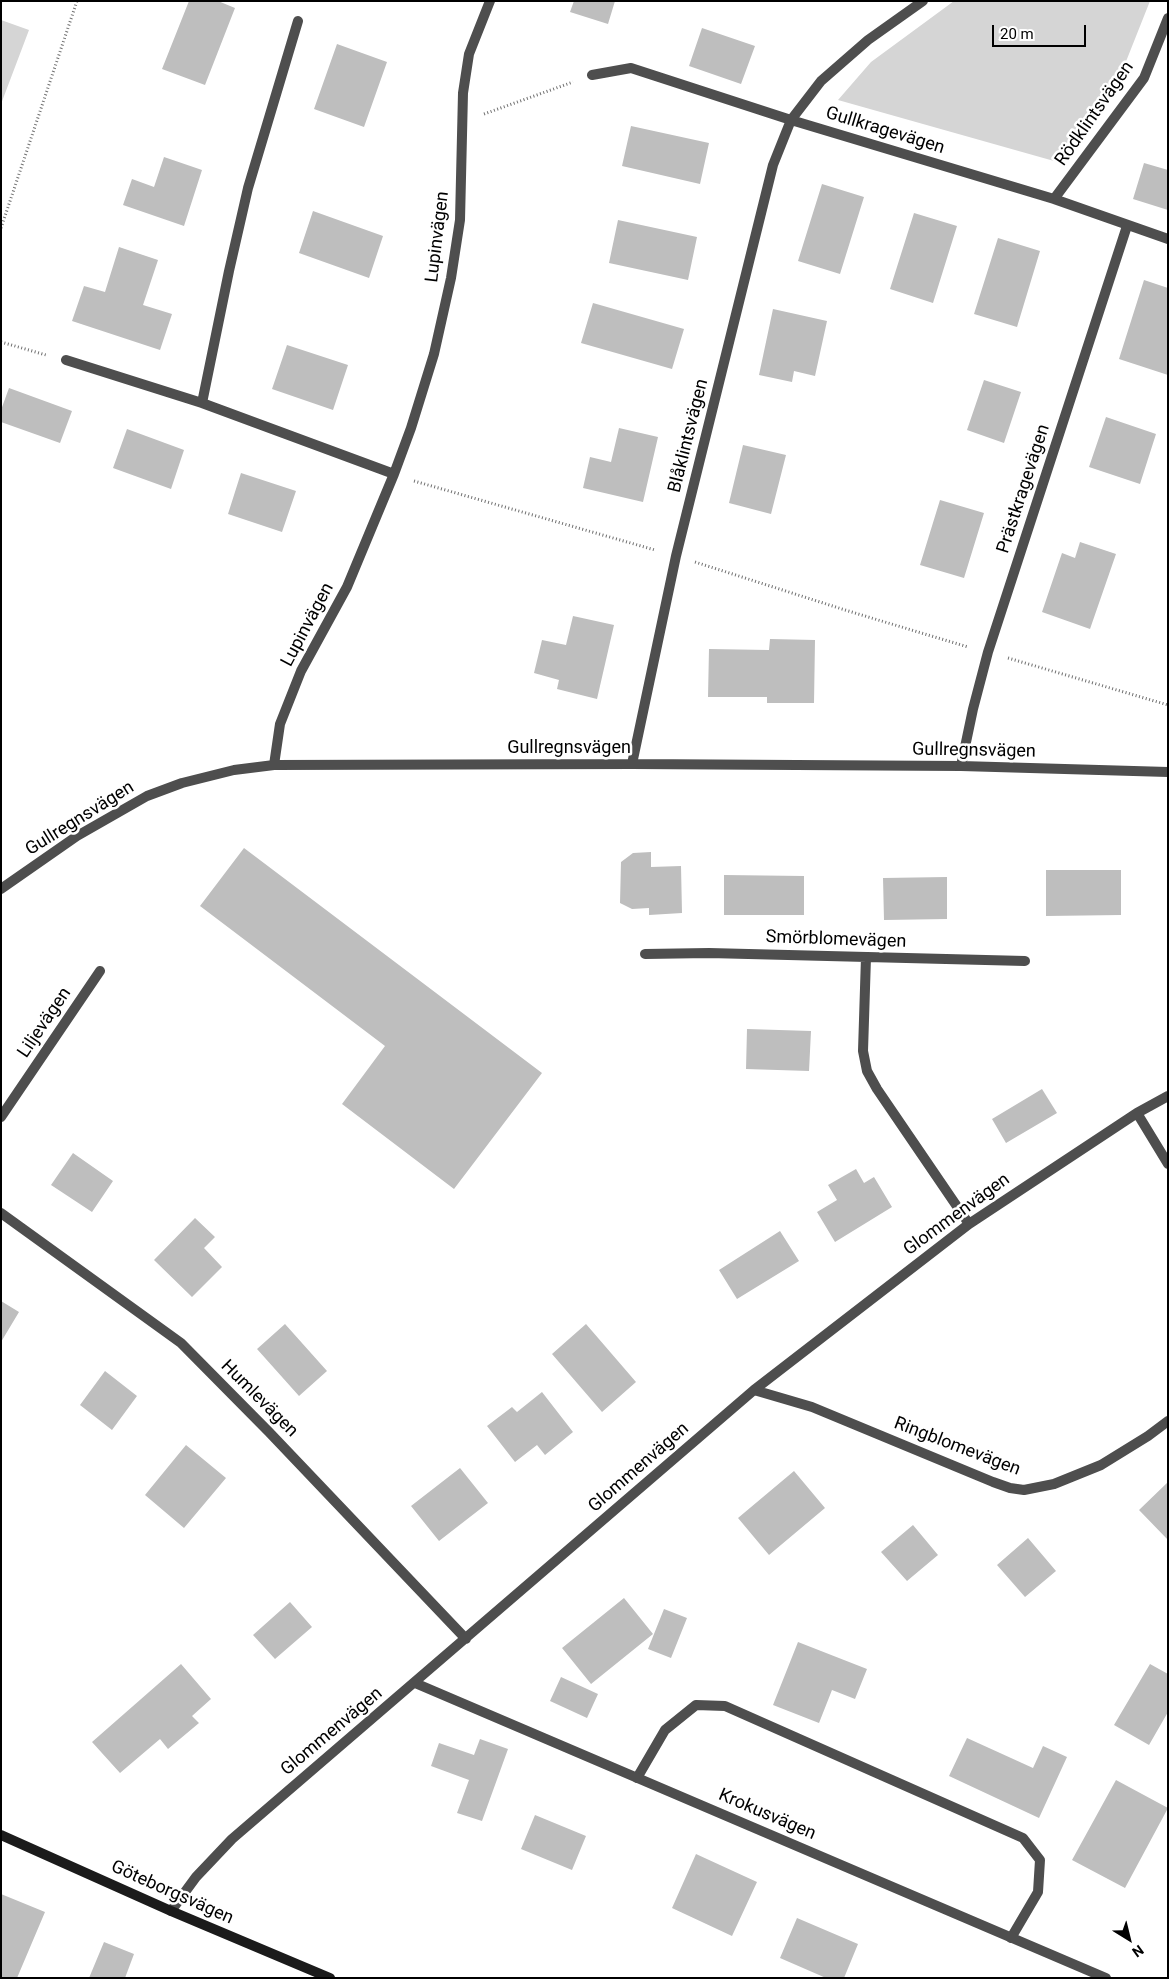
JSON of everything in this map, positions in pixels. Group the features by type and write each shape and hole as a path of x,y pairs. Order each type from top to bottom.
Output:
{"street":[{"name":"Lupinvägen","path":"274,765 280,724 301,671 347,588 394,474 411,428 434,354 452,278 460,220 463,93 469,54 490,1"},
{"path":"791,120 821,81 868,40 923,1"},
{"name":"Rödklintsvägen","path":"1054,199 1144,78 1168,18"},
{"path":"202,403 248,188 298,21"},
{"name":"Gullkragevägen","path":"592,75 631,68 791,120 1054,199 1168,239"},
{"name":"Blåklintsvägen","path":"632,764 676,556 773,165 791,120"},
{"name":"Prästkragevägen","path":"961,766 988,652 1127,226"},
{"path":"66,360 202,403 394,474"},
{"name":"Gullregnsvägen","path":"1,889 77,836 147,796 182,783 234,770 274,765 632,764 961,766 1168,772"},
{"name":"Smörblomevägen","path":"645,954 709,953 1026,961"},
{"path":"866,958 863,1051 867,1071 877,1089 969,1224"},
{"name":"Liljevägen","path":"1,1117 100,971"},
{"name":"Glommenvägen","path":"170,1911 196,1877 232,1839 754,1390 969,1224 1137,1113 1168,1096"},
{"path":"1137,1113 1168,1164"},
{"name":"Humlevägen","path":"1,1213 181,1343 270,1432 466,1639"},
{"name":"Ringblomevägen","path":"754,1390 812,1407 993,1482 1010,1488 1024,1490 1054,1484 1101,1464 1148,1436 1168,1420"},
{"name":"Krokusvägen","path":"415,1683 1106,1978"},
{"path":"637,1778 665,1730 696,1705 725,1706 1023,1838 1040,1860 1038,1892 1012,1938"},
{"name":"Göteborgsvägen","path":"1,1834 170,1911 330,1978"}],"path":[{"path":"1,228 77,1"},
{"path":"463,122 592,75"},
{"path":"1,342 66,360"},
{"path":"394,474 676,556 845,610 1168,705"}],"shaded area":[{"path":"954,1 1150,1 1125,64 1054,161 838,100 871,62"},
{"path":"1,20 29,30 1,104"}],"building":[{"path":"189,1 218,1 235,8 205,85 162,69"},
{"path":"574,1 615,1 608,24 570,12"},
{"path":"702,28 755,46 741,84 689,66"},
{"path":"337,44 387,62 364,127 314,109"},
{"path":"631,126 709,143 700,184 622,166"},
{"path":"164,157 202,170 184,226 123,205 132,179 154,187"},
{"path":"1144,163 1168,170 1168,210 1133,199"},
{"path":"822,184 864,197 840,274 798,261"},
{"path":"313,211 383,236 369,278 299,253"},
{"path":"914,213 957,226 933,303 890,289"},
{"path":"618,220 697,237 688,280 609,263"},
{"path":"998,238 1040,251 1017,327 974,314"},
{"path":"119,247 158,260 143,305 172,314 160,350 72,321 84,286 105,292"},
{"path":"1144,280 1168,288 1168,375 1119,359"},
{"path":"593,303 684,329 672,369 581,343"},
{"path":"773,309 827,321 815,376 794,371 792,382 759,375"},
{"path":"287,345 348,365 333,410 272,389"},
{"path":"984,380 1021,392 1004,443 967,430"},
{"path":"9,388 72,411 60,443 1,422 1,410"},
{"path":"1106,417 1156,434 1140,484 1089,467"},
{"path":"619,428 658,437 643,502 583,488 590,457 611,462"},
{"path":"127,429 184,450 171,489 113,468"},
{"path":"743,445 786,455 771,514 729,503"},
{"path":"241,473 296,491 282,532 228,514"},
{"path":"940,500 984,513 964,578 920,565"},
{"path":"1080,542 1116,554 1090,629 1042,612 1062,553 1075,558"},
{"path":"573,616 614,625 597,699 557,689 559,680 534,673 542,640 566,645"},
{"path":"770,639 815,640 814,703 767,703 767,697 708,697 709,649 769,650"},
{"path":"244,848 542,1073 454,1189 342,1104 385,1046 200,906"},
{"path":"651,852 651,867 681,866 682,913 649,915 649,908 632,909 620,903 621,862 633,853"},
{"path":"1046,870 1121,870 1121,915 1046,916"},
{"path":"724,875 804,876 804,915 724,915"},
{"path":"947,877 947,919 884,920 883,878"},
{"path":"747,1029 811,1031 809,1071 746,1069"},
{"path":"1042,1089 1057,1113 1006,1143 992,1119"},
{"path":"73,1153 113,1181 92,1212 51,1185"},
{"path":"856,1169 864,1183 874,1177 892,1207 835,1242 817,1212 837,1200 828,1185"},
{"path":"195,1218 215,1237 204,1248 222,1267 192,1297 154,1260"},
{"path":"780,1231 799,1261 737,1299 719,1270"},
{"path":"1,1301 19,1312 1,1342"},
{"path":"285,1324 327,1371 299,1396 257,1349"},
{"path":"586,1324 636,1382 602,1412 552,1354"},
{"path":"105,1371 137,1396 112,1430 80,1405"},
{"path":"542,1392 573,1432 545,1455 537,1445 515,1462 487,1426 512,1407 517,1412"},
{"path":"186,1445 226,1478 184,1528 145,1495"},
{"path":"460,1468 488,1503 439,1541 411,1506"},
{"path":"794,1471 825,1508 769,1555 738,1518"},
{"path":"1168,1482 1168,1540 1139,1510"},
{"path":"913,1525 938,1555 907,1581 881,1552"},
{"path":"1028,1538 1056,1571 1025,1597 997,1565"},
{"path":"624,1598 653,1634 591,1684 562,1648"},
{"path":"290,1602 312,1627 275,1659 253,1635"},
{"path":"664,1609 687,1618 671,1658 648,1649"},
{"path":"798,1642 867,1669 855,1699 832,1690 819,1723 773,1705"},
{"path":"181,1664 211,1699 192,1716 199,1723 168,1749 160,1739 120,1773 92,1742"},
{"path":"1150,1664 1168,1674 1168,1712 1149,1745 1114,1725"},
{"path":"561,1677 598,1694 587,1718 550,1701"},
{"path":"967,1738 1033,1768 1043,1746 1067,1757 1039,1818 949,1776"},
{"path":"480,1739 508,1749 482,1821 457,1813 469,1780 431,1766 439,1743 474,1755"},
{"path":"1116,1780 1168,1808 1125,1888 1072,1860"},
{"path":"535,1815 586,1836 572,1870 521,1849"},
{"path":"696,1854 757,1882 732,1936 672,1908"},
{"path":"1,1894 45,1912 17,1978 1,1978"},
{"path":"797,1918 858,1944 844,1978 826,1978 780,1958"},
{"path":"104,1942 134,1954 125,1978 89,1978"}]}
